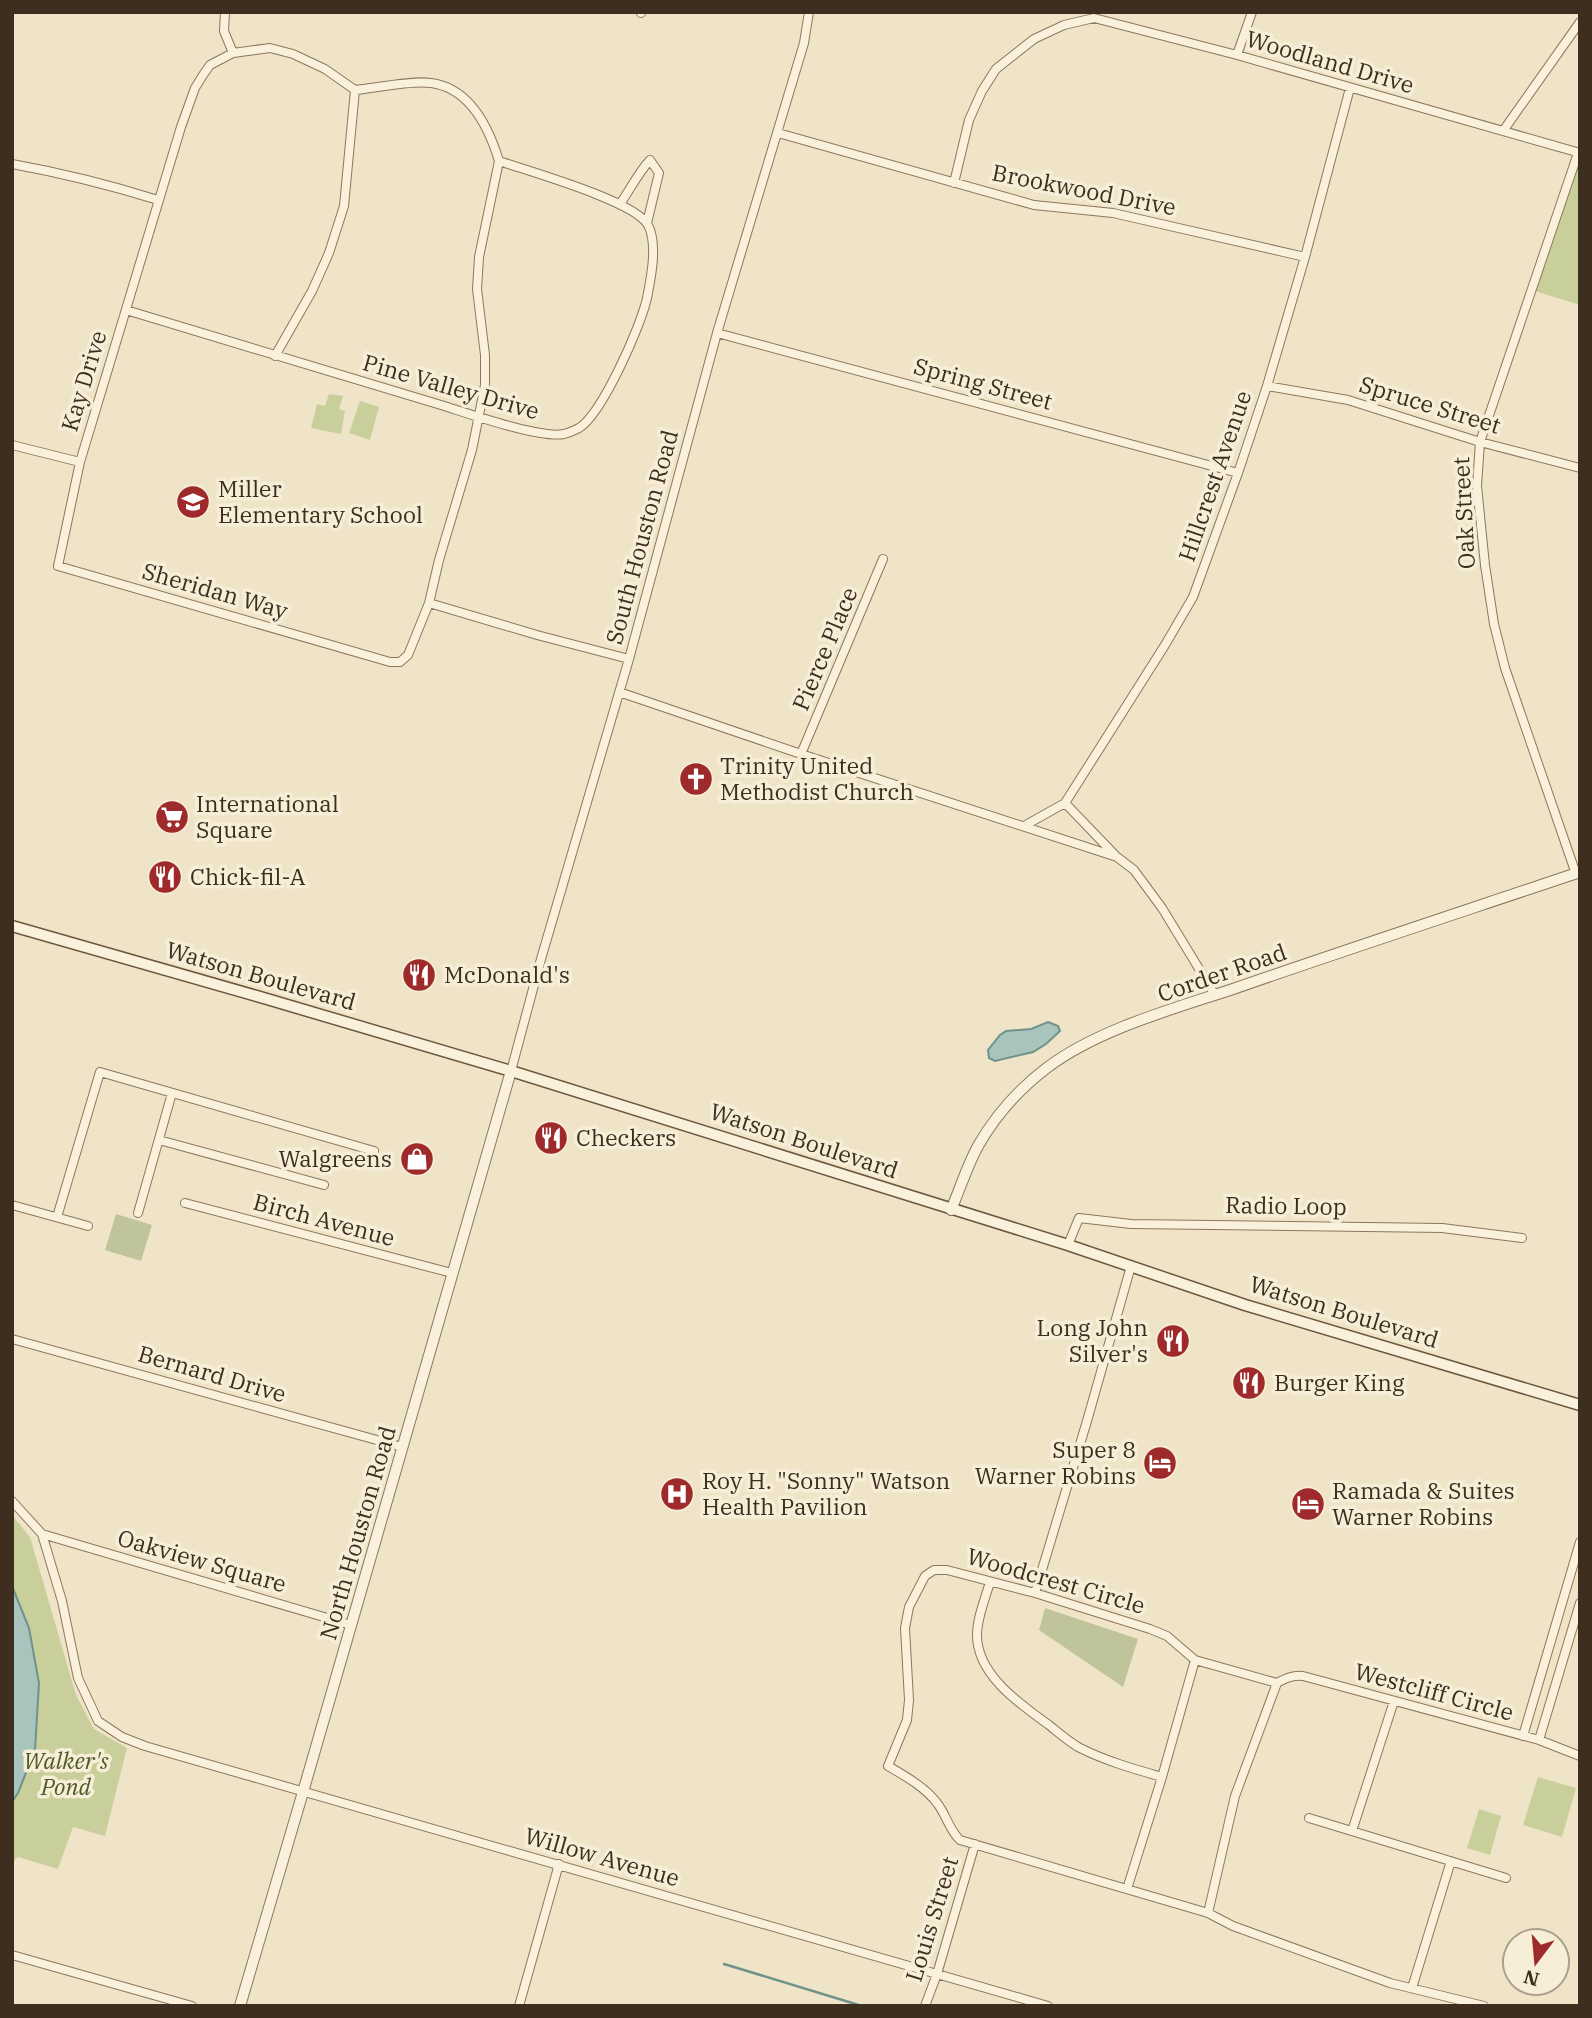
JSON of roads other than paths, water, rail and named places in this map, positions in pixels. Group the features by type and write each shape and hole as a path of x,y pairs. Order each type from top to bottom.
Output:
{"main road":[{"name":"Watson Boulevard","path":"12,926 511,1071 1068,1245 1258,1308 1580,1405"}],"street":[{"path":"225,12 224,31 233,53"},
{"name":"South Houston Road","path":"511,1071 629,659 717,332 804,43 809,12"},
{"path":"1237,55 1252,12"},
{"name":"Woodland Drive","path":"954,183 969,120 996,69 1034,39 1094,15 1579,153"},
{"path":"1503,131 1580,22"},
{"path":"126,310 195,88 210,65 233,53 270,48 293,54 325,69 355,90 430,82 453,89 474,108 491,136 499,161 620,204 647,223 659,173 650,160 620,204"},
{"name":"Hillcrest Avenue","path":"1024,826 1065,803 1193,597 1267,386 1350,88"},
{"path":"275,356 312,291 329,253 344,206 355,90"},
{"name":"Brookwood Drive","path":"778,133 1034,205 1113,213 1305,257"},
{"name":"Oak Street","path":"1578,873 1505,668 1493,624 1477,486 1480,442 1579,153"},
{"name":"Sheridan Way","path":"80,463 58,566 390,662 400,662 408,655 429,603 479,417 485,385 485,355 477,289 479,257 499,161"},
{"path":"12,164 58,173 158,200"},
{"name":"Pine Valley Drive","path":"126,310 479,417 547,435 563,434 579,428 611,387 647,299 654,244 647,223"},
{"name":"Kay Drive","path":"80,463 126,310"},
{"name":"Spring Street","path":"717,332 1238,473"},
{"name":"Spruce Street","path":"1267,386 1348,400 1480,442 1580,468"},
{"path":"12,445 80,463"},
{"name":"Pierce Place","path":"801,754 883,559"},
{"path":"429,603 629,659"},
{"path":"619,692 1117,857"},
{"path":"1065,803 1117,857 1134,870 1162,908 1215,995"},
{"name":"Corder Road","path":"951,1210 977,1148 1015,1097 1048,1068 1092,1041 1215,995 1578,873"},
{"name":"North Houston Road","path":"240,2006 511,1071"},
{"path":"57,1217 100,1072 374,1151"},
{"path":"138,1213 172,1093"},
{"path":"159,1140 324,1185"},
{"name":"Birch Avenue","path":"185,1203 452,1273"},
{"path":"12,1205 88,1226"},
{"name":"Radio Loop","path":"1068,1245 1079,1218 1131,1224 1442,1228 1521,1238"},
{"path":"1035,1593 1130,1266"},
{"name":"Bernard Drive","path":"12,1339 402,1447"},
{"path":"12,1501 42,1534"},
{"name":"Oakview Square","path":"42,1534 351,1625"},
{"name":"Willow Avenue","path":"42,1534 62,1601 78,1678 98,1721 122,1737 303,1792 1048,2006"},
{"path":"1522,1736 1580,1542"},
{"name":"Woodcrest Circle","path":"1127,1889 960,1840 954,1835 936,1801 908,1777 888,1766 907,1720 909,1700 905,1628 909,1607 925,1576 934,1570 947,1570 1035,1593 1167,1636 1195,1660"},
{"path":"990,1582 977,1635 980,1653 1002,1686 1077,1746 1121,1765 1162,1777"},
{"path":"1539,1740 1580,1603"},
{"path":"1195,1660 1127,1889 1208,1913 1246,1931 1390,1983 1484,2006"},
{"name":"Westcliff Circle","path":"1195,1660 1277,1683 1296,1675 1539,1740 1580,1756"},
{"path":"1208,1913 1235,1796 1277,1683"},
{"path":"1352,1831 1394,1701"},
{"path":"1309,1818 1506,1878"},
{"name":"Louis Street","path":"925,2006 975,1844"},
{"path":"1412,1988 1451,1861"},
{"path":"519,2006 559,1864"},
{"path":"12,1955 192,2006"}],"water":[{"path":"1048,1022 1058,1026 1060,1031 1033,1052 995,1061 989,1058 988,1050 1006,1031 1031,1029"},
{"path":"12,1586 29,1628 39,1683 35,1750 12,1802"}],"waterway":[{"path":"724,1964 862,2006"}],"place":[{"name":"Miller Elementary School","path":"193,502"},
{"name":"Trinity United Methodist Church","path":"696,779"},
{"name":"International Square","path":"172,817"},
{"name":"Chick-fil-A","path":"165,877"},
{"name":"McDonald's","path":"419,975"},
{"name":"Checkers","path":"551,1138"},
{"name":"Walgreens","path":"417,1159"},
{"name":"Long John Silver's","path":"1173,1341"},
{"name":"Burger King","path":"1249,1383"},
{"name":"Super 8 Warner Robins","path":"1160,1463"},
{"name":"Roy H. \"Sonny\" Watson Health Pavilion","path":"677,1494"},
{"name":"Ramada & Suites Warner Robins","path":"1308,1504"}],"park label":[{"name":"Walker's Pond","path":"66,1774"}]}
